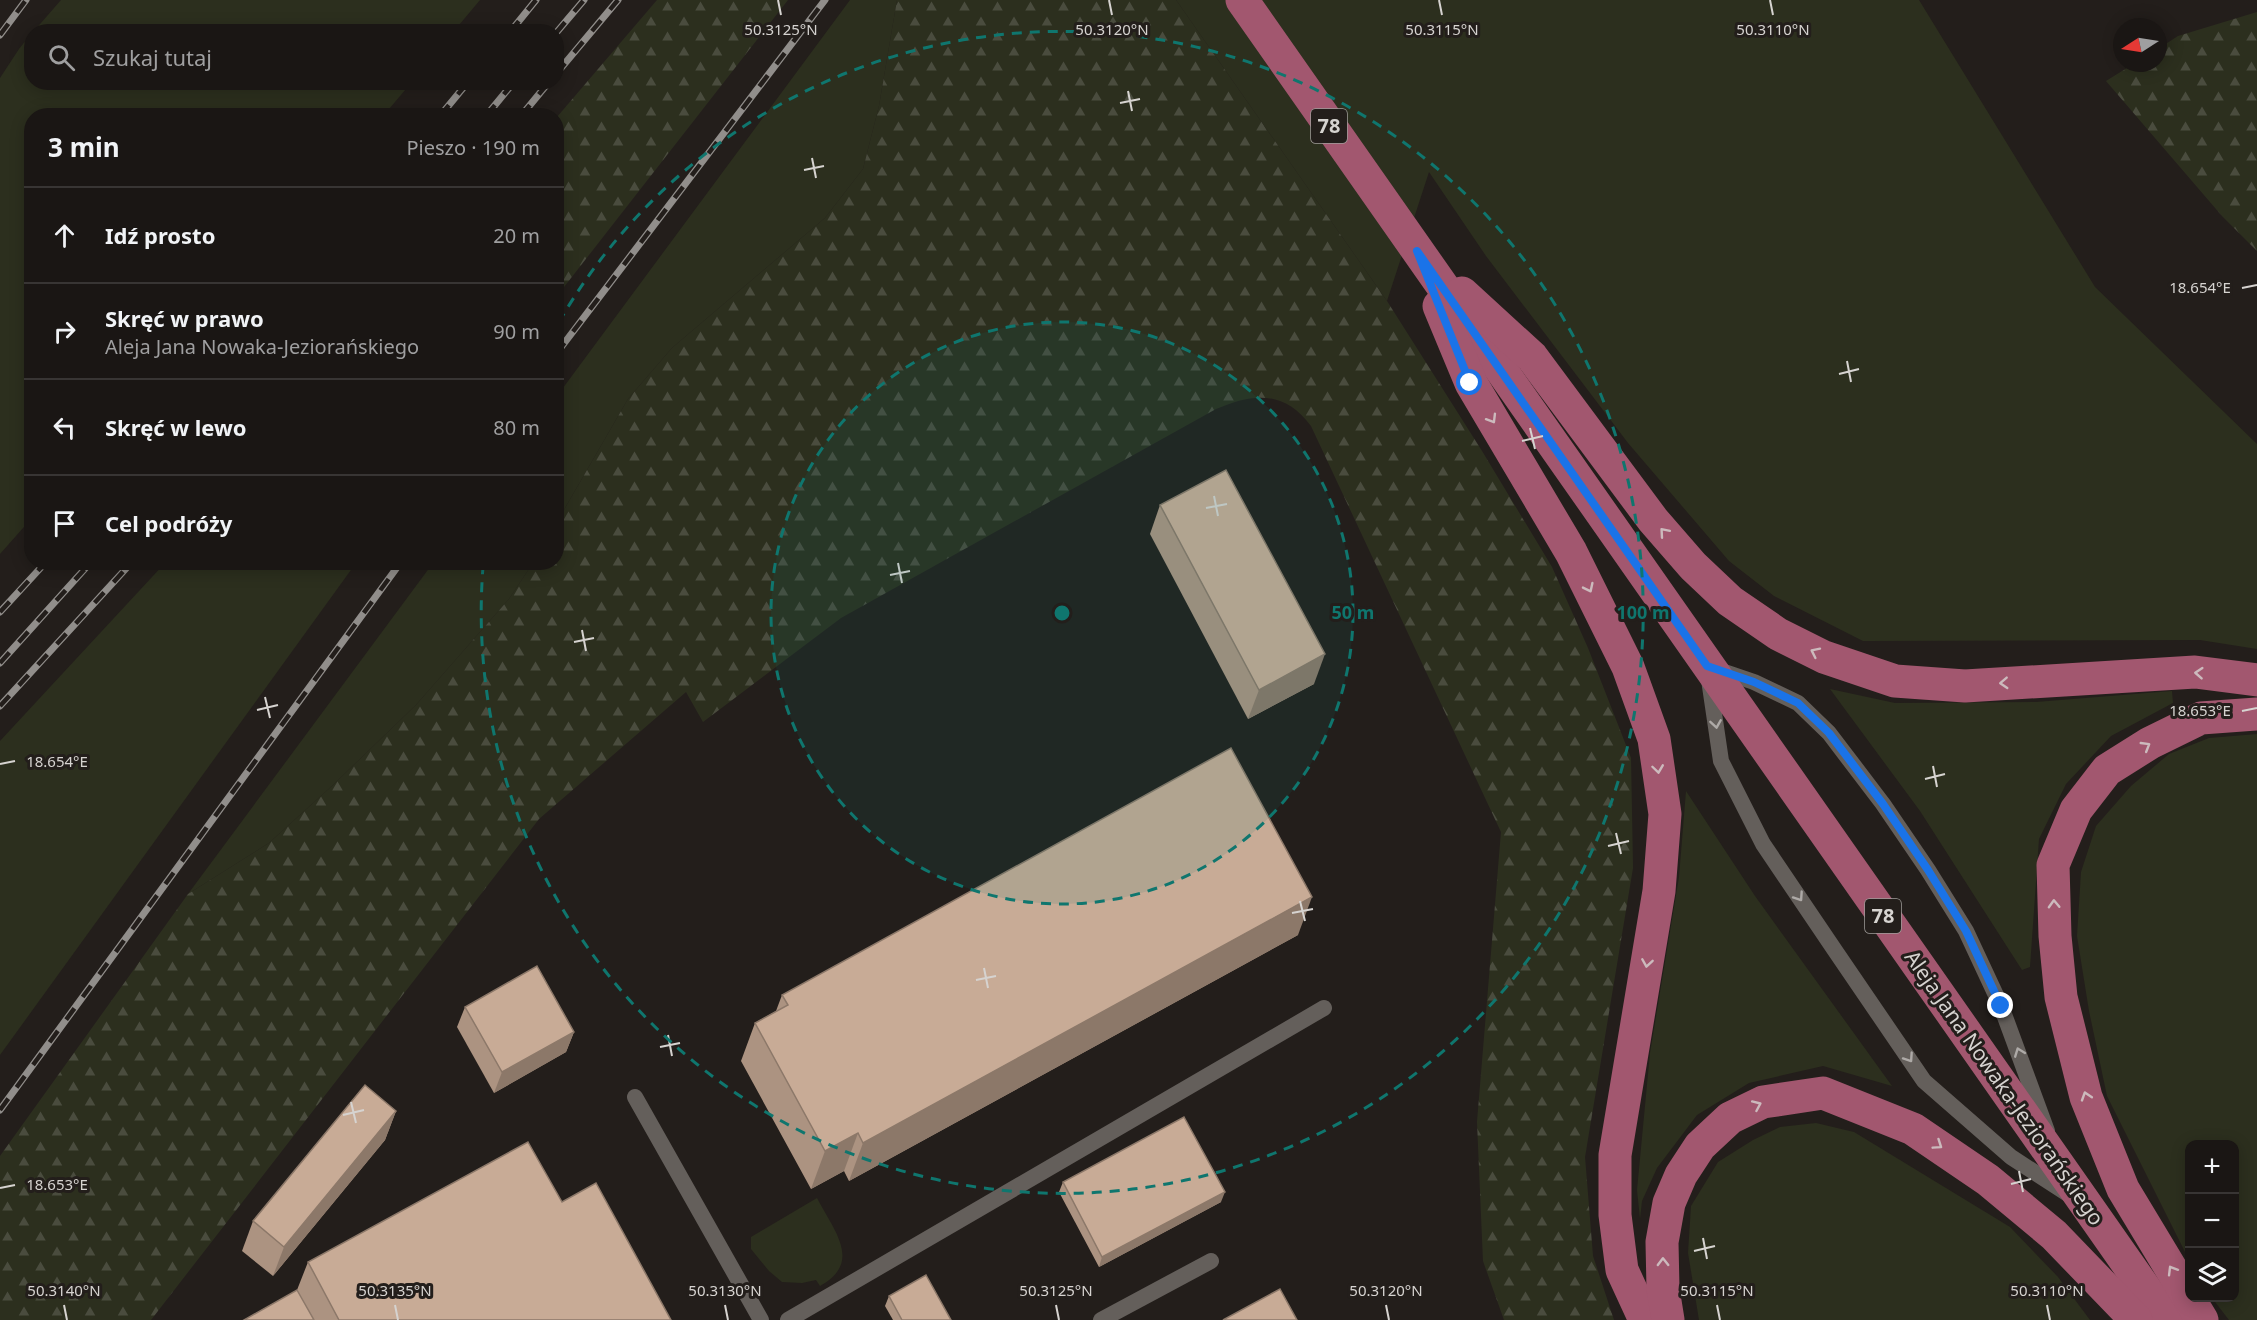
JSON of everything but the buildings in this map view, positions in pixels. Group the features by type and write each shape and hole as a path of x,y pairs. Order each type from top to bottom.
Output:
{"main road":[{"name":"Aleja Jana Nowaka-Jeziorańskiego","path":"1242,0 2167,1320"},
{"path":"1417,251 1532,357 1653,520 1693,566 1730,601 1778,634 1824,657 1895,681 1965,686 2195,672 2257,680"},
{"path":"1417,251 1470,383 1571,552 1628,667 1654,739 1665,814 1659,891 1616,1155 1615,1215 1622,1270 1645,1320"},
{"path":"2202,1320 2123,1189 2086,1097 2061,997 2055,936 2054,865 2076,810 2107,770 2150,743 2201,718 2257,714"},
{"path":"1668,1320 1663,1289 1662,1242 1669,1203 1681,1175 1700,1146 1730,1118 1763,1102 1823,1093 1913,1129 1988,1179 2054,1235 2136,1320"}],"lane":[{"path":"2059,1166 2001,1006 1966,931 1883,804 1829,733 1798,703 1754,682 1707,666 1721,761 1763,844 1924,1080 2011,1157 2087,1207"},
{"path":"788,1320 1324,1008"},
{"path":"635,1097 761,1320"},
{"path":"1101,1320 1211,1261"}],"green space":[{"path":"61,0 480,0 460,24 40,24"},
{"path":"657,0 788,0 564,287 564,109"},
{"path":"850,0 897,0 879,106 863,169 825,218 672,348 628,399 564,510 564,387"},
{"path":"897,0 1176,0 1387,301 1482,451 1552,567 1588,648 1631,758 1633,868 1585,1157 1593,1256 1614,1320 1504,1320 1483,1261 1477,1122 1501,832 1311,426 1290,406 1267,398 1255,398 1216,409 841,618 703,722 686,692 539,819 151,1320 0,1320 0,1156 188,894 269,843 332,786 416,705 509,599 528,570 564,570 564,510 628,399 672,348 825,218 863,169 879,106"},
{"path":"1176,0 1919,0 2095,287 2257,444 2257,649 2200,640 1863,641 1774,596 1729,561 1628,443 1486,256 1429,172 1387,301"},
{"path":"2257,12 2257,251 2222,216 2106,81 2120,72 2167,72 2167,43 2178,36"},
{"path":"24,43 24,90 405,90 390,108 24,108 24,527 0,554 0,78"},
{"path":"159,570 351,570 0,1055 0,741"},
{"path":"428,570 528,570 509,599 416,705 332,786 269,843 188,894"},
{"path":"1830,689 1895,703 2036,702 2172,691 2173,703 2111,736 2066,784 2039,839 2030,967 2022,970 1920,811"},
{"path":"2257,734 2257,1320 2229,1320 2215,1302 2239,1302 2239,1140 2185,1140 2185,1252 2107,1096 2089,1011 2077,936 2081,872 2096,826 2131,786 2169,754 2209,738"},
{"path":"1686,791 1755,896 1892,1086 1823,1066 1749,1083 1697,1115 1657,1168 1642,1201 1640,1219 1637,1190 1650,1053 1679,877"},
{"path":"1816,1123 1854,1132 2010,1227 2058,1277 2090,1320 1699,1320 1688,1253 1691,1206 1718,1162 1753,1140 1780,1127"},
{"path":"817,1198 841,1245 840,1267 833,1277 820,1286 816,1280 802,1283 782,1282 769,1271 751,1249 751,1237"}],"railway":[{"path":"0,35 26,0"},
{"path":"516,24 536,0"},
{"path":"564,24 584,0"},
{"path":"564,64 618,0"},
{"path":"564,343 825,0"},
{"path":"447,108 461,90"},
{"path":"493,108 507,90"},
{"path":"528,108 542,90"},
{"path":"0,612 39,570"},
{"path":"0,663 84,570"},
{"path":"0,706 125,570"},
{"path":"0,1110 395,570"}],"route":[{"path":"1470,383 1417,251 1707,666 1754,682 1798,703 1829,733 1883,804 1928,870 1966,931 2001,1006"}]}
